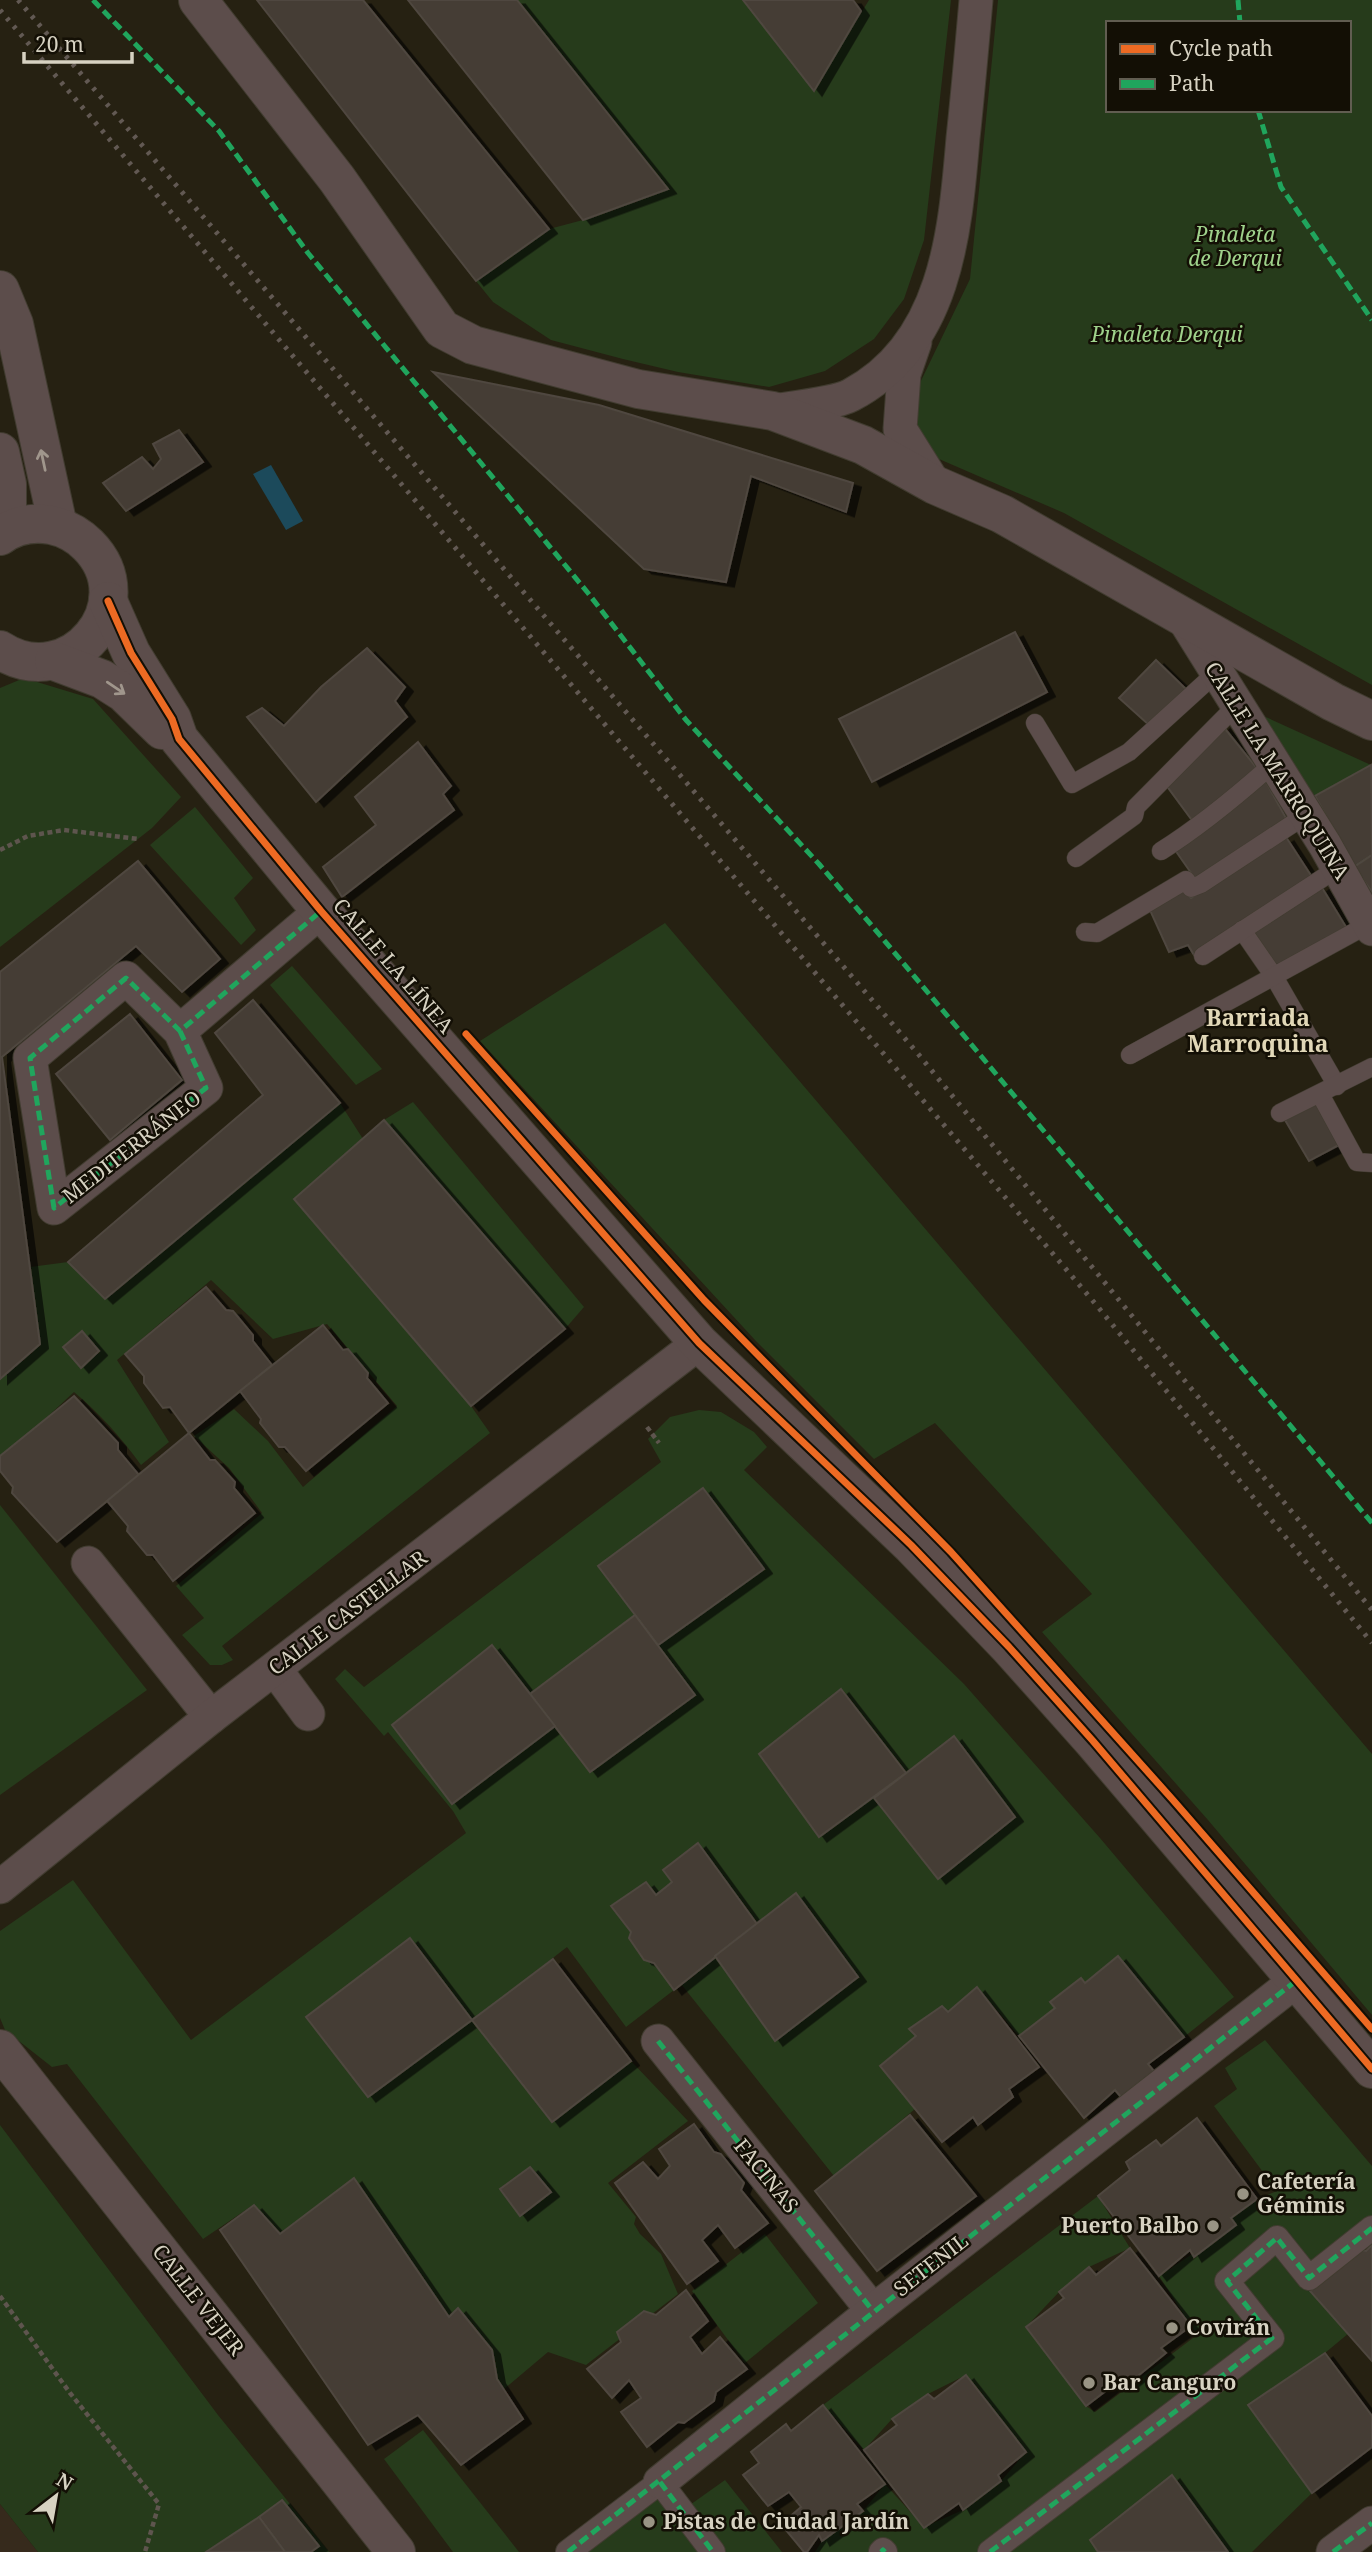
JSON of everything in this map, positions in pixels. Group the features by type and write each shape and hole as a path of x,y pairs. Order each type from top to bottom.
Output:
{"street":[{"path":"198,0 338,179 442,329 472,345 638,388 773,411 863,444 935,485 1002,514 1372,721"},
{"path":"935,485 900,429 901,405 904,374 916,338 936,295 956,215 976,0"},
{"path":"0,290 14,324 58,526 23,525 3,533 7,484 0,452"},
{"path":"773,411 849,397 880,375 916,338"},
{"path":"849,397 851,416 863,444"},
{"path":"863,444 881,431 901,405"},
{"name":"CALLE LA LÍNEA","path":"58,526 79,537 96,553 106,574 108,601 131,653 172,719 179,739 321,911 699,1343 911,1545 1009,1647 1102,1751 1372,2069"},
{"path":"54,662 74,653 91,639 104,619 108,601"},
{"name":"CALLE LA MARROQUINA","path":"1180,613 1306,815 1371,927"},
{"name":"CALLE LA LÍNEA","path":"4,656 32,662 54,662 102,679 124,693 165,732 179,739"},
{"path":"180,1031 321,911"},
{"name":"MEDITERRÁNEO","path":"126,978 180,1031 206,1088 54,1208 30,1058 126,978"},
{"name":"CALLE CASTELLAR","path":"0,1887 211,1717 699,1343"},
{"path":"89,1563 211,1717"},
{"path":"275,1669 308,1714"},
{"name":"SETENIL","path":"568,2552 1297,1980"},
{"name":"FACINAS","path":"658,2041 873,2311"},
{"name":"CALLE VEJER","path":"0,2049 396,2552"},
{"path":"990,2552 1272,2337 1227,2281 1277,2238 1308,2278 1372,2228"},
{"path":"660,2482 713,2552"},
{"path":"1333,2552 1372,2523"}],"lane":[{"path":"1035,723 1072,784 1129,752 1216,672"},
{"path":"1076,858 1134,816 1136,807 1237,705"},
{"path":"1161,851 1246,788 1273,763"},
{"path":"1085,932 1097,933 1186,880 1191,888 1201,884 1306,815"},
{"path":"1203,956 1338,869"},
{"path":"1130,1055 1273,975 1371,927"},
{"path":"1242,930 1273,975 1337,1086"},
{"path":"1280,1113 1372,1067"},
{"path":"1320,1094 1357,1162 1372,1163"}],"path":[{"path":"0,850 28,836 64,830 138,839"},
{"path":"0,2296 71,2393 159,2504 145,2552"}],"shaded area":[{"path":"0,2504 38,2552 0,2552"}],"green space":[{"path":"517,0 743,0 814,90 869,0 951,0 924,240 904,299 874,339 825,371 769,387 678,372 551,340 493,302 476,281 549,229 583,220 668,189"},
{"name":"Pinaleta de Derqui","path":"998,0 1372,0 1372,685 1064,513 939,459 905,414 970,279"},
{"path":"24,678 93,699 181,797 152,828 0,947 0,688"},
{"path":"1257,713 1371,765 1315,796"},
{"path":"195,807 253,878 234,898 256,930 241,945 150,845"},
{"path":"665,923 1372,1754 1372,2015 1208,1820 1042,1632 1092,1594 935,1423 874,1459 755,1340 480,1041"},
{"path":"292,966 382,1069 356,1085 270,985"},
{"path":"413,1102 584,1307 565,1329 384,1120"},
{"path":"340,1103 363,1139 294,1199 471,1406 490,1433 222,1646 233,1660 222,1665 210,1665 182,1635 204,1618 176,1586 262,1513 229,1468 194,1436 234,1409 268,1441 303,1487 397,1406 327,1324 273,1339 211,1280 117,1360 169,1442 141,1465 110,1426 74,1392 0,1461 0,1379 40,1344 30,1267 68,1262 105,1299"},
{"path":"699,1410 721,1412 754,1432 767,1447 744,1470 964,1684 1100,1838 1234,1997 1184,2037 1118,1956 1085,1983 1081,1979 1050,2001 1055,2008 1019,2036 977,1987 948,2012 942,2006 910,2029 916,2036 880,2065 915,2109 834,2176 681,1984 715,1956 775,2040 858,1977 796,1894 757,1924 697,1843 663,1869 672,1882 656,1895 646,1882 612,1906 631,1932 629,1938 644,1960 654,1963 674,1990 626,2027 567,1947 473,2020 552,2121 631,2061 688,2121 608,2183 636,2217 634,2224 640,2234 661,2254 678,2294 586,2365 548,2352 504,2389 497,2379 492,2350 458,2309 449,2317 354,2178 280,2234 253,2205 203,2239 67,2064 52,2067 5,2030 0,2018 0,1931 73,1880 191,2040 466,1833 453,1811 388,1732 384,1736 335,1679 345,1669 364,1687 661,1462 648,1439 670,1417","holes":["410,1939 472,2020 368,2097 307,2017"]},
{"path":"0,1505 147,1690 0,1795"},
{"path":"1265,2040 1372,2166 1372,2238 1310,2291 1349,2333 1325,2353 1249,2405 1312,2493 1252,2552 1228,2552 1172,2475 1090,2540 1098,2552 815,2552 822,2541 863,2511 885,2484 924,2527 963,2510 1001,2481 1026,2452 966,2375 928,2394 892,2419 864,2450 823,2405 1098,2196 1130,2248 1089,2267 1059,2292 1026,2327 1086,2406 1095,2412 1197,2335 1159,2276 1236,2225 1231,2218 1257,2199 1277,2191 1214,2106 1237,2089 1225,2068"},
{"path":"0,2125 218,2415 329,2552 38,2552 0,2504"},
{"path":"765,2234 818,2303 745,2363 692,2291"},
{"path":"423,2430 519,2552 453,2552 384,2459"},
{"path":"725,2480 782,2552 711,2552 680,2512"},
{"name":"Pistas de Ciudad Jardín","path":"657,2492 703,2552 577,2552"}],"water":[{"path":"271,465 303,521 286,530 253,474"}],"building":[{"path":"257,0 363,0 549,229 476,281"},
{"path":"408,0 517,0 668,189 583,220"},
{"path":"743,0 853,0 861,11 814,91"},
{"path":"433,372 599,405 853,483 846,512 751,476 726,582 644,569"},
{"path":"179,430 203,462 126,511 103,483 142,457 153,469 161,459 153,444"},
{"path":"1015,632 1047,692 872,782 839,719"},
{"path":"367,648 405,687 395,701 407,717 316,802 247,717 262,708 284,726 321,687"},
{"path":"1156,660 1187,690 1150,726 1119,698"},
{"path":"1222,725 1256,767 1237,787 1194,823 1166,785"},
{"path":"418,742 451,786 443,794 454,810 342,897 323,867 376,825 355,797"},
{"path":"1371,765 1372,855 1354,867 1315,796"},
{"path":"1265,780 1287,820 1196,880 1175,850"},
{"path":"1286,837 1312,877 1194,955 1188,945 1169,952 1149,908 1182,889 1191,898"},
{"path":"1372,855 1372,892 1354,867"},
{"path":"138,861 220,959 182,992 136,946 2,1057 40,1344 0,1379 0,972"},
{"path":"1321,886 1346,927 1276,966 1251,932"},
{"path":"253,1000 340,1103 105,1299 68,1262 263,1095 215,1033"},
{"path":"130,1014 182,1080 110,1140 56,1074"},
{"path":"1316,1102 1339,1145 1309,1161 1285,1120"},
{"path":"384,1120 565,1329 471,1406 294,1199"},
{"path":"206,1287 226,1310 233,1311 253,1335 253,1341 272,1365 189,1433 170,1407 163,1408 144,1383 144,1376 125,1354"},
{"path":"323,1325 343,1350 348,1349 368,1373 367,1378 388,1403 306,1471 285,1447 279,1447 240,1391"},
{"path":"82,1331 99,1351 81,1368 63,1347"},
{"path":"74,1396 118,1443 118,1450 139,1475 57,1542 12,1493 13,1487 0,1471 0,1456"},
{"path":"189,1433 210,1460 215,1460 235,1482 234,1488 255,1513 173,1581 153,1555 147,1555 127,1531 128,1526 107,1501"},
{"path":"703,1488 764,1569 658,1645 598,1566"},
{"path":"635,1615 695,1695 590,1772 530,1694"},
{"path":"492,1645 555,1726 452,1804 392,1725"},
{"path":"841,1689 906,1773 819,1837 759,1754"},
{"path":"954,1736 1015,1817 938,1879 874,1798"},
{"path":"698,1843 757,1924 674,1990 654,1963 644,1960 629,1938 631,1932 611,1906 646,1882 656,1895 672,1882 663,1870"},
{"path":"796,1893 858,1977 775,2041 715,1956"},
{"path":"410,1938 472,2020 368,2097 306,2017"},
{"path":"1118,1956 1184,2037 1148,2064 1154,2071 1121,2097 1115,2090 1084,2118 1019,2036 1055,2008 1050,2002 1081,1978 1085,1983"},
{"path":"553,1959 631,2061 552,2122 472,2020"},
{"path":"977,1987 1039,2067 1009,2089 1013,2097 978,2125 973,2117 942,2142 880,2066 916,2036 909,2029 942,2006 948,2012"},
{"path":"910,2115 976,2196 877,2271 815,2191"},
{"path":"1197,2118 1257,2199 1231,2218 1236,2225 1194,2257 1190,2250 1159,2276 1098,2196 1130,2170 1126,2162 1156,2140 1161,2146"},
{"path":"694,2124 714,2152 721,2154 744,2183 741,2190 768,2223 735,2248 718,2225 702,2240 718,2261 687,2284 615,2183 643,2162 658,2179 670,2166 659,2149"},
{"path":"530,2167 551,2192 520,2216 500,2189"},
{"path":"354,2178 449,2317 458,2308 492,2350 497,2379 523,2419 461,2465 418,2415 368,2445 220,2230 254,2205 280,2234"},
{"path":"1372,2245 1372,2361 1310,2291 1335,2272 1356,2249 1366,2251"},
{"path":"1130,2248 1191,2326 1161,2348 1166,2353 1128,2384 1124,2377 1086,2406 1026,2327 1064,2298 1059,2292 1089,2267 1096,2275"},
{"path":"686,2290 708,2321 690,2337 702,2354 720,2337 747,2369 716,2392 714,2401 684,2423 678,2422 647,2447 621,2412 641,2398 629,2380 612,2398 587,2369 621,2342 617,2332 644,2311 656,2315"},
{"path":"1325,2353 1372,2416 1372,2447 1312,2493 1248,2405"},
{"path":"966,2375 1026,2452 998,2475 1001,2481 963,2510 959,2503 924,2528 864,2450 897,2425 892,2419 928,2394 934,2399"},
{"path":"823,2405 885,2484 857,2504 863,2511 822,2541 819,2535 807,2552 804,2552 781,2524 801,2507 789,2492 768,2506 743,2475 759,2463 751,2452 786,2424 791,2431"},
{"path":"1172,2475 1228,2552 1098,2552 1090,2540"},
{"path":"282,2500 319,2546 311,2552 285,2552 259,2517"},
{"path":"259,2517 285,2552 206,2552"}],"railway":[{"path":"18,0 919,1055 1372,1610"},
{"path":"0,10 1098,1307 1372,1643"}],"marked path":[{"path":"93,0 219,131 308,253 588,593 686,720 819,864 873,927 1372,1523"},
{"path":"1238,0 1240,21"},
{"path":"1259,112 1281,187 1372,320"},
{"path":"180,1031 206,1088 54,1208 30,1058 126,978 180,1031 321,911"},
{"path":"568,2552 1297,1980"},
{"path":"658,2041 873,2311"},
{"path":"990,2552 1272,2338 1227,2281 1277,2238 1309,2278 1372,2228"},
{"path":"660,2482 713,2552"},
{"path":"1333,2552 1372,2523"},
{"path":"881,2552 885,2552"}],"cycle path":[{"path":"108,601 131,653 172,719 179,739 321,911 699,1343 911,1545 1009,1647 1093,1741 1372,2069"},
{"path":"466,1034 704,1300 951,1552 1173,1800 1372,2029"}],"place":[{"name":"Cafetería Géminis","path":"1243,2194"},
{"name":"Puerto Balbo","path":"1213,2226"},
{"name":"Covirán","path":"1172,2328"},
{"name":"Bar Canguro","path":"1089,2383"},
{"name":"Pistas de Ciudad Jardín","path":"649,2522"}],"district":[{"name":"Barriada Marroquina","path":"1258,1031"}],"park label":[{"name":"Pinaleta Derqui","path":"1167,335"}]}
